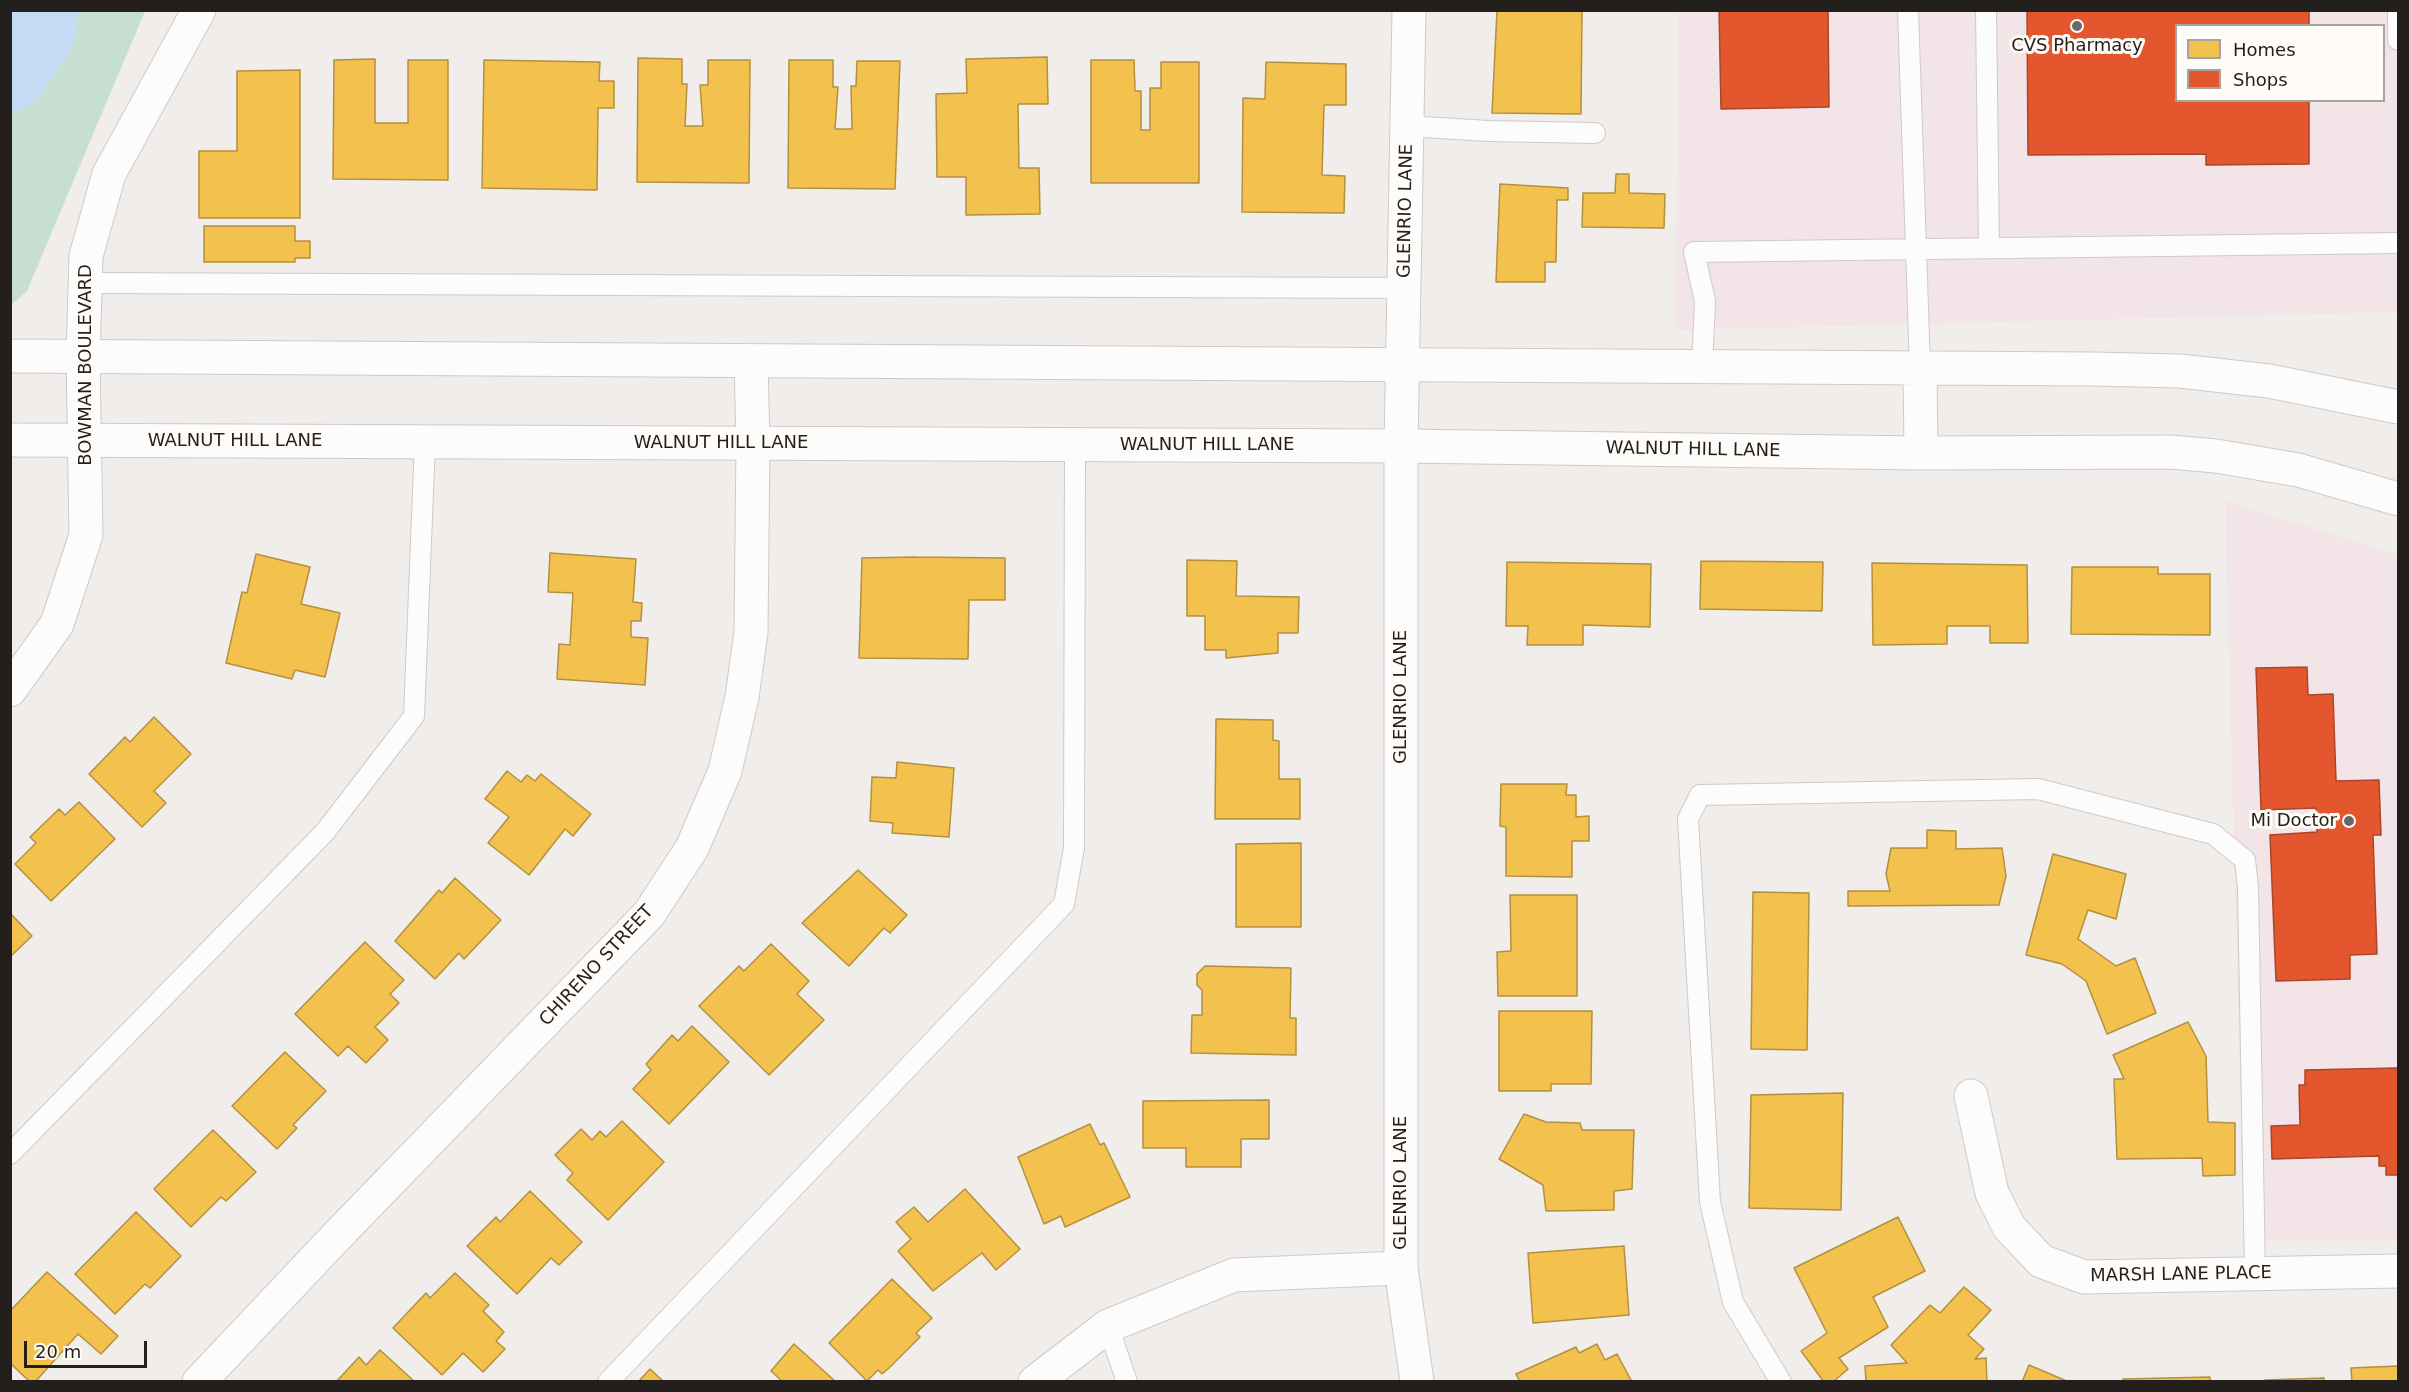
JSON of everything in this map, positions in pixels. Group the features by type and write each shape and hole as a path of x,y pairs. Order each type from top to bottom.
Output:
{"main road":[{"name":"BOWMAN BOULEVARD","path":"10,690 57,624 86,536 83,357 86,256 110,174 199,10"},
{"name":"GLENRIO LANE","path":"1409,10 1401,446 1401,1268 1417,1382"},
{"path":"10,356 2180,371 2270,381 2398,407"},
{"name":"CHIRENO STREET","path":"199,1382 336,1236 649,914 692,848 725,771 742,698 751,632 753,444 751,361"},
{"path":"1920,368 1921,453"},
{"name":"WALNUT HILL LANE","path":"10,440 1401,446 1921,453 2171,452 2216,456 2298,470 2398,499"},
{"name":"MARSH LANE PLACE","path":"1971,1096 1992,1193 2009,1227 2041,1261 2084,1277 2398,1271"},
{"path":"1035,1382 1108,1326 1234,1275 1401,1268"}],"lane":[{"path":"1908,10 1920,368"},
{"path":"1986,10 1989,248"},
{"path":"2398,10 2398,40"},
{"path":"1407,126 1488,131 1595,133"},
{"path":"1702,368 1705,301 1694,252 2398,243"},
{"path":"85,283 1404,288"},
{"path":"10,1154 324,832 414,716 425,442"},
{"path":"608,1382 1064,904 1074,848 1075,445"},
{"path":"1781,1382 1733,1302 1710,1202 1688,819 1700,795 2038,789 2213,834 2245,860 2248,887 2255,1275"},
{"path":"1108,1326 1126,1382"}],"shaded area":[{"path":"1678,11 2398,11 2398,312 1676,330"},
{"path":"2225,501 2398,555 2398,1240 2244,1240"}],"green space":[{"path":"11,10 145,11 27,291 11,305"}],"building: Homes":[{"path":"1497,10 1582,10 1581,114 1492,113"},
{"path":"1047,57 1048,104 1018,104 1019,168 1039,168 1040,214 966,215 966,177 937,177 936,94 967,93 966,59"},
{"path":"638,58 682,59 682,84 687,84 685,126 703,126 700,85 708,85 708,60 750,60 749,183 637,182"},
{"path":"375,59 375,123 408,123 408,60 448,60 448,180 333,179 334,60"},
{"path":"484,60 600,62 599,81 614,81 614,108 598,108 597,190 482,188"},
{"path":"789,60 833,60 833,87 838,87 835,129 852,129 851,86 856,86 857,61 900,61 895,189 788,188"},
{"path":"1091,60 1134,60 1135,91 1141,91 1141,130 1150,130 1150,88 1161,88 1161,62 1199,62 1199,183 1091,183"},
{"path":"1266,62 1346,64 1346,105 1324,105 1322,175 1345,176 1344,213 1242,212 1243,98 1265,99"},
{"path":"300,70 300,218 199,218 199,151 237,151 237,71"},
{"path":"1616,174 1629,174 1629,193 1665,194 1664,228 1582,227 1583,193 1615,193"},
{"path":"1500,184 1568,188 1568,200 1557,200 1556,262 1545,262 1545,282 1496,282"},
{"path":"204,226 295,226 295,241 310,241 310,258 295,258 295,262 204,262"},
{"path":"550,553 636,559 633,602 642,603 641,621 631,621 631,637 648,638 645,685 557,679 559,644 570,645 573,593 548,592"},
{"path":"256,554 310,567 301,604 340,613 325,677 295,670 292,679 226,663 242,592 247,593"},
{"path":"862,558 1005,558 1005,600 969,600 968,659 859,658"},
{"path":"1187,560 1237,561 1236,596 1299,597 1298,633 1278,633 1278,653 1226,658 1226,650 1205,650 1205,616 1187,616"},
{"path":"1701,561 1823,562 1822,611 1700,609"},
{"path":"1507,562 1651,564 1650,627 1583,625 1583,645 1527,645 1528,626 1506,626"},
{"path":"1872,563 2027,565 2028,643 1990,643 1990,626 1947,626 1947,644 1873,645"},
{"path":"2072,567 2158,567 2158,574 2210,574 2210,635 2071,634"},
{"path":"154,717 191,754 154,791 166,803 142,827 89,774 125,737 130,742"},
{"path":"1216,719 1273,720 1273,740 1279,741 1279,779 1300,779 1300,819 1215,819"},
{"path":"897,762 954,768 949,837 892,833 893,823 870,821 872,777 896,778"},
{"path":"507,771 521,782 527,775 535,781 541,774 591,814 573,836 565,829 529,875 488,843 509,817 485,799"},
{"path":"1501,784 1567,784 1566,795 1576,795 1576,817 1589,816 1589,841 1572,841 1572,877 1506,876 1506,827 1500,826"},
{"path":"79,802 115,839 51,901 15,864 36,843 30,837 59,809 65,815"},
{"path":"1927,830 1956,831 1956,849 2002,848 2006,876 1999,905 1848,906 1848,891 1890,891 1886,874 1891,848 1927,848"},
{"path":"1301,843 1301,927 1236,927 1236,844"},
{"path":"2053,854 2126,874 2116,919 2088,910 2078,939 2116,966 2135,958 2156,1013 2107,1034 2086,981 2062,964 2026,955"},
{"path":"858,870 907,915 890,933 884,928 849,966 802,923"},
{"path":"455,878 501,920 464,959 459,953 435,979 395,941 439,890 442,893"},
{"path":"1753,892 1809,893 1807,1050 1751,1049"},
{"path":"1510,895 1577,895 1577,996 1498,996 1497,952 1511,951"},
{"path":"10,913 32,936 11,956 10,955"},
{"path":"365,942 404,980 390,994 399,1003 375,1027 388,1040 366,1063 348,1046 338,1056 295,1014"},
{"path":"771,944 809,981 797,994 824,1020 769,1075 699,1006 739,966 744,971"},
{"path":"1205,966 1291,968 1290,1018 1296,1018 1296,1055 1191,1053 1192,1015 1202,1015 1202,990 1197,985 1197,974"},
{"path":"1499,1011 1592,1011 1591,1084 1551,1084 1551,1091 1499,1091"},
{"path":"2188,1022 2206,1056 2208,1122 2235,1123 2235,1175 2203,1176 2202,1158 2117,1159 2114,1079 2124,1079 2113,1055"},
{"path":"692,1026 729,1062 669,1124 633,1089 651,1070 646,1064 672,1035 678,1041"},
{"path":"285,1052 326,1091 293,1125 297,1128 277,1149 232,1106"},
{"path":"1843,1093 1841,1210 1749,1208 1751,1095"},
{"path":"1269,1100 1269,1139 1241,1139 1241,1167 1186,1167 1186,1148 1143,1148 1143,1101"},
{"path":"1524,1114 1546,1122 1580,1123 1582,1130 1634,1130 1632,1189 1614,1191 1614,1210 1546,1211 1543,1185 1499,1159"},
{"path":"622,1121 664,1162 608,1220 567,1180 573,1173 555,1155 581,1129 592,1140 600,1131 606,1137"},
{"path":"1090,1124 1100,1145 1104,1143 1130,1197 1065,1227 1061,1216 1044,1224 1018,1157"},
{"path":"213,1130 256,1172 226,1201 221,1197 191,1227 154,1189"},
{"path":"965,1189 1020,1249 996,1270 982,1253 933,1291 898,1251 911,1239 896,1222 914,1207 928,1222"},
{"path":"530,1191 582,1242 559,1265 551,1258 517,1294 467,1246 496,1217 500,1222"},
{"path":"136,1212 181,1256 150,1288 145,1284 115,1314 75,1274"},
{"path":"1898,1217 1925,1271 1873,1297 1888,1327 1839,1358 1848,1369 1833,1382 1824,1382 1801,1351 1827,1333 1794,1268"},
{"path":"1624,1246 1629,1315 1533,1323 1528,1253"},
{"path":"47,1272 118,1336 101,1354 78,1334 35,1382 30,1382 10,1363 10,1311"},
{"path":"455,1273 489,1305 483,1311 504,1332 496,1341 505,1349 483,1372 463,1353 442,1375 393,1328 426,1293 430,1298"},
{"path":"892,1279 932,1318 916,1333 920,1337 889,1368 882,1374 878,1370 867,1381 829,1343"},
{"path":"1964,1287 1991,1310 1968,1335 1984,1349 1975,1359 1986,1358 1987,1382 1866,1382 1865,1366 1907,1363 1891,1345 1930,1305 1940,1313"},
{"path":"794,1344 836,1382 783,1382 771,1371"},
{"path":"1597,1344 1605,1360 1617,1354 1632,1382 1520,1382 1516,1374 1576,1347 1579,1353"},
{"path":"380,1350 415,1382 336,1382 359,1357 366,1365"},
{"path":"2029,1365 2069,1382 2022,1382"},
{"path":"2398,1366 2398,1382 2352,1382 2351,1368"},
{"path":"650,1369 664,1382 638,1382"},
{"path":"2210,1377 2210,1382 2123,1382 2123,1379"},
{"path":"2324,1378 2324,1382 2266,1382 2265,1380"}],"building: Shops":[{"path":"1719,10 1828,10 1829,107 1721,109"},
{"name":"CVS Pharmacy","path":"2027,10 2309,10 2309,24 2175,24 2175,102 2309,102 2309,164 2206,165 2206,154 2028,155"},
{"name":"Mi Doctor","path":"2307,667 2308,695 2333,694 2336,781 2379,780 2381,835 2373,835 2377,954 2350,955 2350,979 2276,981 2270,835 2317,832 2316,808 2261,810 2256,668"},
{"path":"2398,1068 2398,1175 2386,1175 2386,1166 2379,1166 2379,1156 2272,1159 2271,1126 2300,1125 2299,1085 2305,1085 2305,1070"}],"waterway":[{"path":"10,74 37,35 42,10"}],"place":[{"name":"CVS Pharmacy","path":"2077,26"},
{"name":"Mi Doctor","path":"2349,821"}]}
